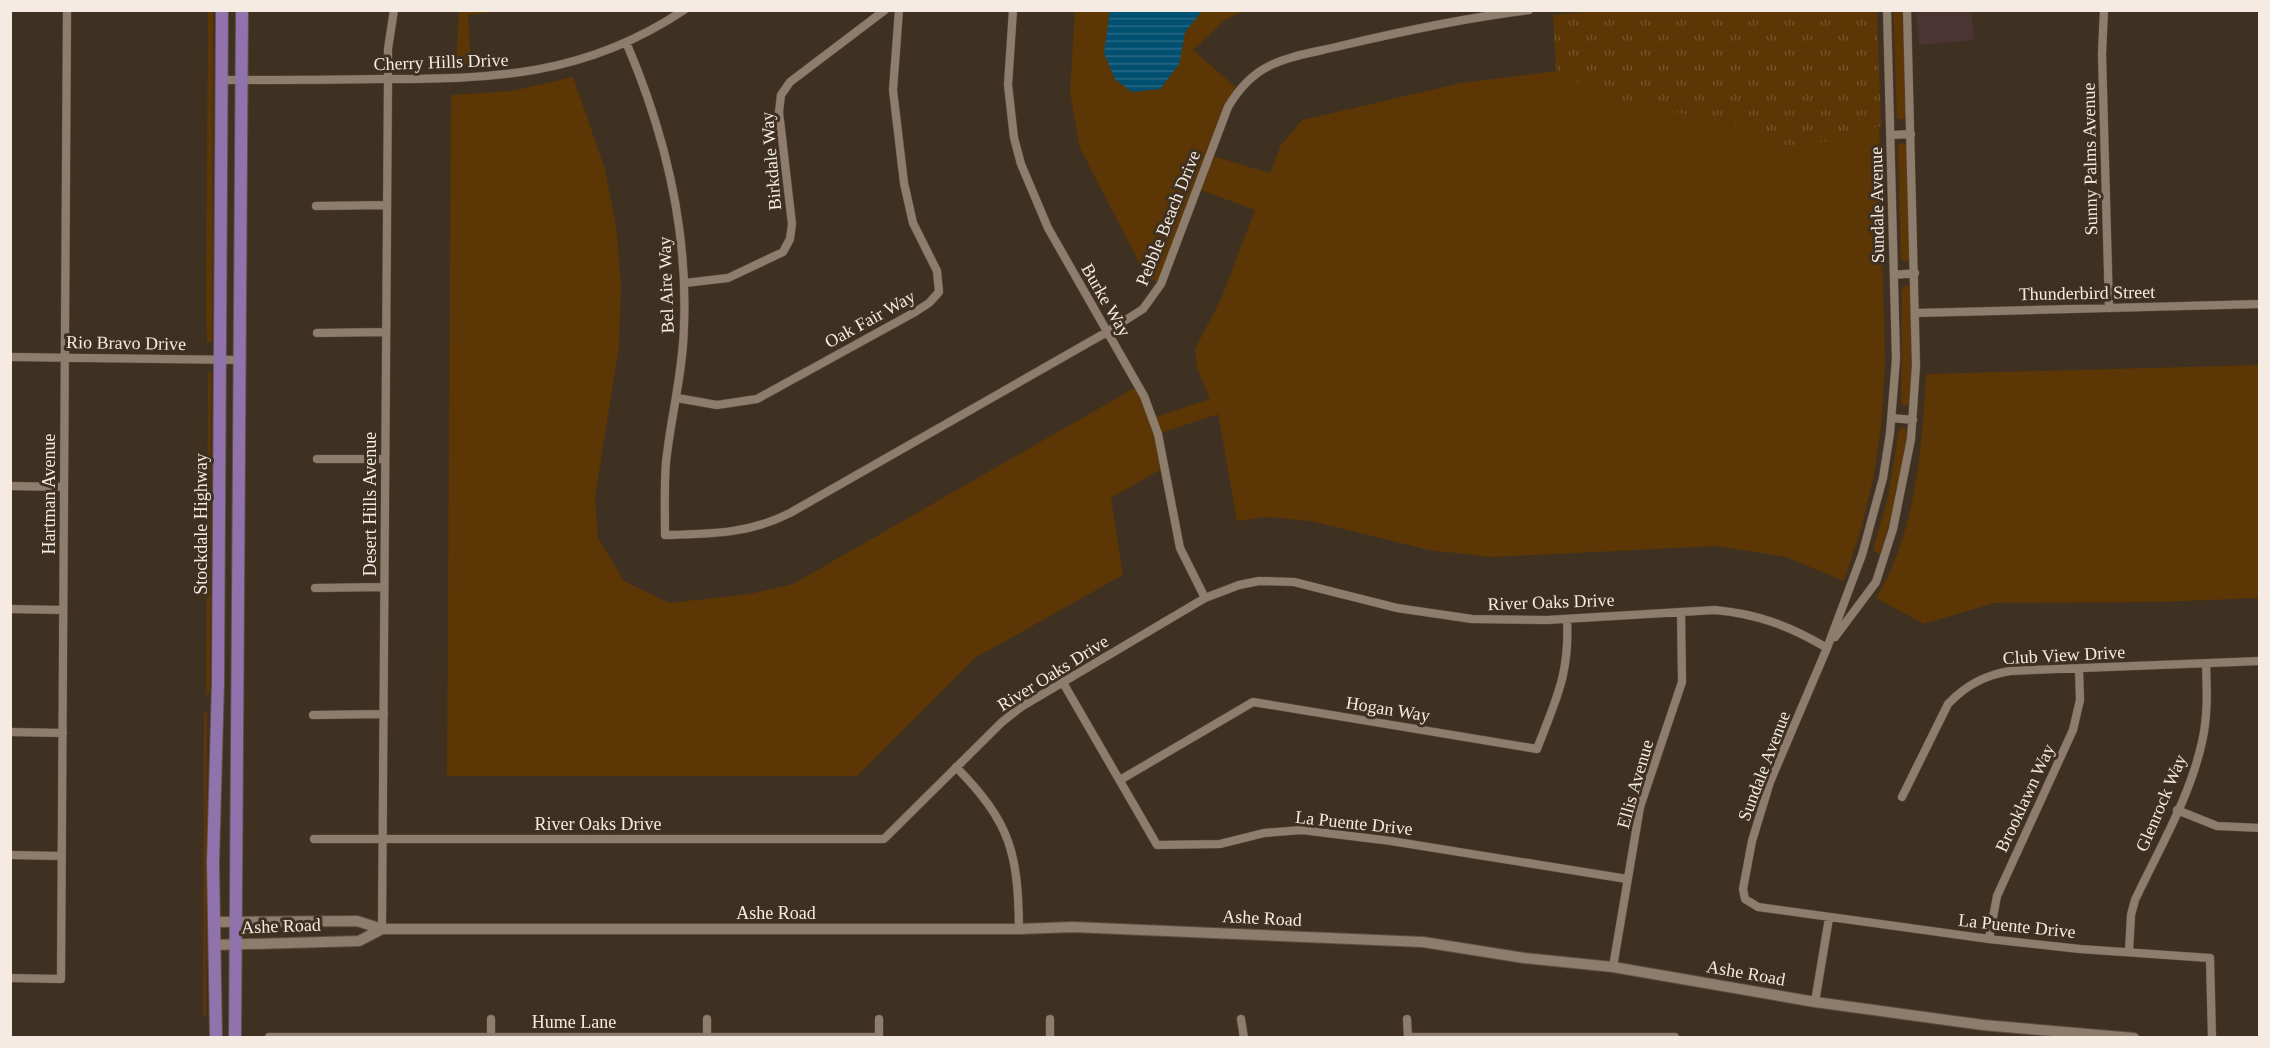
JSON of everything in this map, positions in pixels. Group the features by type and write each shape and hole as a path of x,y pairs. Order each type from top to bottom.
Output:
{"main road":[{"name":"Stockdale Highway","path":"216,1038 213,922 218,682 222,10"},
{"name":"Stockdale Highway","path":"236,1038 242,10"}],"street":[{"name":"Hartman Avenue","path":"10,978 61,979 67,10"},
{"name":"Desert Hills Avenue","path":"382,929 387,80 388,49 394,10"},
{"name":"Cherry Hills Drive","path":"221,80 463,80 524,73 583,58 626,42 684,10"},
{"name":"Birkdale Way","path":"684,283 728,278 783,252 790,239 792,224 779,112 781,95 790,82 885,10"},
{"name":"Oak Fair Way","path":"676,398 717,405 757,399 915,312 929,303 939,292 937,271 913,223 904,183 893,90 899,10"},
{"name":"Burke Way","path":"1013,10 1008,85 1021,164 1041,214 1153,418 1180,548 1205,598"},
{"name":"Pebble Beach Drive","path":"666,535 731,532 779,518 1107,332 1143,309 1161,284 1228,107 1239,90 1255,74 1281,61 1395,33 1485,15 1529,10"},
{"name":"Sundale Avenue","path":"1745,899 1743,889 1752,841 1770,782 1827,648 1872,522 1883,478 1892,418 1896,359 1887,10"},
{"name":"Sundale Avenue","path":"1827,648 1876,582 1901,495 1913,420 1916,313 1907,10"},
{"name":"Sunny Palms Avenue","path":"2104,10 2102,54 2109,308"},
{"name":"Bel Aire Way","path":"626,42 650,100 668,160 676,200 684,283 684,326 666,461 666,535"},
{"name":"Sundale Avenue","path":"1891,135 1911,134"},
{"path":"316,206 387,205"},
{"name":"Sundale Avenue","path":"1894,274 1915,273"},
{"name":"Thunderbird Street","path":"1916,313 2259,304"},
{"path":"317,333 386,332"},
{"name":"Rio Bravo Drive","path":"10,357 240,360"},
{"path":"1892,418 1913,420"},
{"path":"317,459 385,459"},
{"path":"10,486 64,487"},
{"name":"River Oaks Drive","path":"314,839 884,839 1002,722 1062,681 1205,598 1239,585 1278,580 1434,615 1509,621 1715,610 1758,616 1793,628 1827,648"},
{"path":"315,588 384,587"},
{"path":"10,609 63,610"},
{"name":"Ellis Avenue","path":"1613,967 1640,807 1682,682 1681,612"},
{"name":"Hogan Way","path":"1120,780 1253,702 1537,749 1565,672 1568,647 1567,619"},
{"name":"Club View Drive","path":"1902,797 1940,716 1957,694 1982,678 2010,671 2259,662"},
{"name":"Glenrock Way","path":"2129,951 2131,915 2135,900 2196,765 2202,742 2207,698 2206,664"},
{"name":"Brooklawn Way","path":"1989,939 1996,896 2073,730 2079,700 2079,669"},
{"name":"La Puente Drive","path":"1062,681 1157,844 1220,844 1264,833 1302,830 1382,839 1627,879"},
{"path":"313,715 384,714"},
{"path":"10,732 63,733"},
{"path":"956,767 991,807 1009,842 1018,880 1019,929"},
{"path":"2176,810 2217,826 2259,828"},
{"path":"10,855 62,856"},
{"name":"La Puente Drive","path":"1745,899 1758,907 1989,939 2080,949 2210,958 2212,1038"},
{"path":"1815,1002 1829,918"},
{"name":"Ashe Road","path":"213,922 357,921 382,929 1019,929 1073,927 1423,942 1524,958 1613,967 1815,1002 1983,1025 2134,1038"},
{"name":"Ashe Road","path":"214,945 359,941 382,929"},
{"path":"491,1019 491,1037"},
{"path":"707,1019 707,1037"},
{"path":"879,1019 879,1037"},
{"path":"1050,1019 1050,1038"},
{"path":"1241,1019 1244,1038"},
{"path":"1407,1019 1407,1037 1675,1037 1675,1028"},
{"name":"Hume Lane","path":"269,1037 879,1037"}],"shaded area":[{"path":"1916,11 1971,11 1974,40 1919,45"}],"green space":[{"path":"213,10 212,341 209,343 207,341 206,310 208,11"},
{"path":"1604,10 1877,11 1881,126 1845,134 1845,140 1779,146 1778,135 1602,96 1556,70 1553,15"},
{"path":"1698,10 1877,33 1885,361 1882,420 1874,475 1861,529 1844,581 1786,557 1716,546 1491,557 1429,550 1311,521 1267,517 1237,521 1218,414 1158,434 1165,467 1111,498 1123,575 975,658 857,776 447,776 451,95 512,91 573,77 605,169 616,226 621,284 619,346 595,497 598,538 624,581 669,603 750,594 793,584 1138,386 1153,418 1210,399 1197,368 1195,349 1221,299 1255,210 1198,189 1161,284 1146,276 1080,148 1070,93 1075,11 1244,11 1225,20 1193,50 1239,90 1209,155 1270,173 1281,145 1302,120 1461,83 1557,71 1555,23"},
{"path":"459,11 502,11 468,15 471,63 456,64"},
{"path":"1893,11 1902,11 1907,116 1902,120 1897,118"},
{"path":"1901,143 1907,145 1910,259 1905,262 1901,258 1898,146"},
{"path":"1906,285 1911,291 1911,403 1905,406 1901,403 1902,289"},
{"path":"2259,365 2259,598 2157,602 1994,603 1924,624 1876,598 1900,546 1915,489 1926,374"},
{"path":"208,371 211,373 210,693 206,695"},
{"path":"1904,427 1908,434 1896,502 1880,555 1873,550 1888,497 1899,430"},
{"path":"207,712 206,1016 203,1015 204,713"}],"water":[{"path":"1110,11 1202,11 1185,32 1179,64 1160,89 1132,92 1115,79 1104,53"}]}
